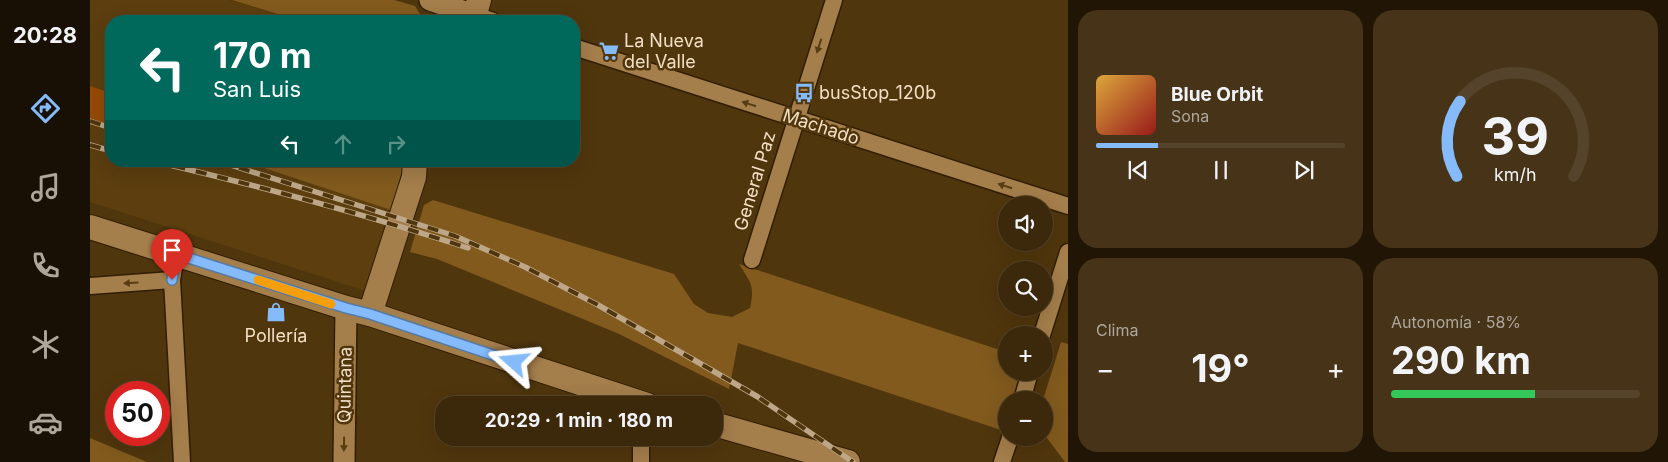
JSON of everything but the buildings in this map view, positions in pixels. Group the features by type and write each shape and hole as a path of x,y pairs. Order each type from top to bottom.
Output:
{"main road":[{"path":"370,314 418,167"},
{"path":"90,227 370,314 619,396"},
{"path":"723,427 848,462"}],"street":[{"path":"430,0 472,13"},
{"name":"General Paz","path":"752,260 834,0"},
{"name":"Machado","path":"580,49 1068,206"},
{"path":"1045,326 1068,252"},
{"path":"176,254 172,280 182,462"},
{"path":"90,286 172,280"},
{"name":"Quintana","path":"344,462 346,308"},
{"path":"641,446 641,462"},
{"path":"1002,462 1007,446"}],"shaded area":[{"path":"90,0 229,0 279,15 105,15 105,167 261,167 391,210 369,292 90,202"},
{"path":"232,0 394,0 415,6 420,15 281,15"},
{"path":"261,167 403,167 391,210"},
{"path":"433,200 674,274 694,304 708,313 732,317 750,308 751,285 739,264 998,349 998,381 1019,381 1016,391 998,391 998,429 738,343 729,389 617,333 437,259 410,252 424,205"},
{"path":"1061,342 1068,344 1068,462 1065,462 1053,446 1053,391 1046,391 1049,381 1053,381 1053,368"},
{"path":"90,438 105,446 147,462 90,462"}],"railway":[{"path":"90,121 105,126"},
{"path":"90,145 105,149"},
{"path":"178,167 311,201 468,248"},
{"path":"237,167 455,236 525,267 598,305 758,397 853,462"}],"slow traffic":[{"path":"258,280 331,304"}],"place":[{"name":"La Nueva del Valle","path":"609,51"},
{"name":"busStop_120b","path":"804,93"},
{"name":"Pollería","path":"276,312"}],"route":[{"path":"172,280 176,254 370,314 514,362"}]}
